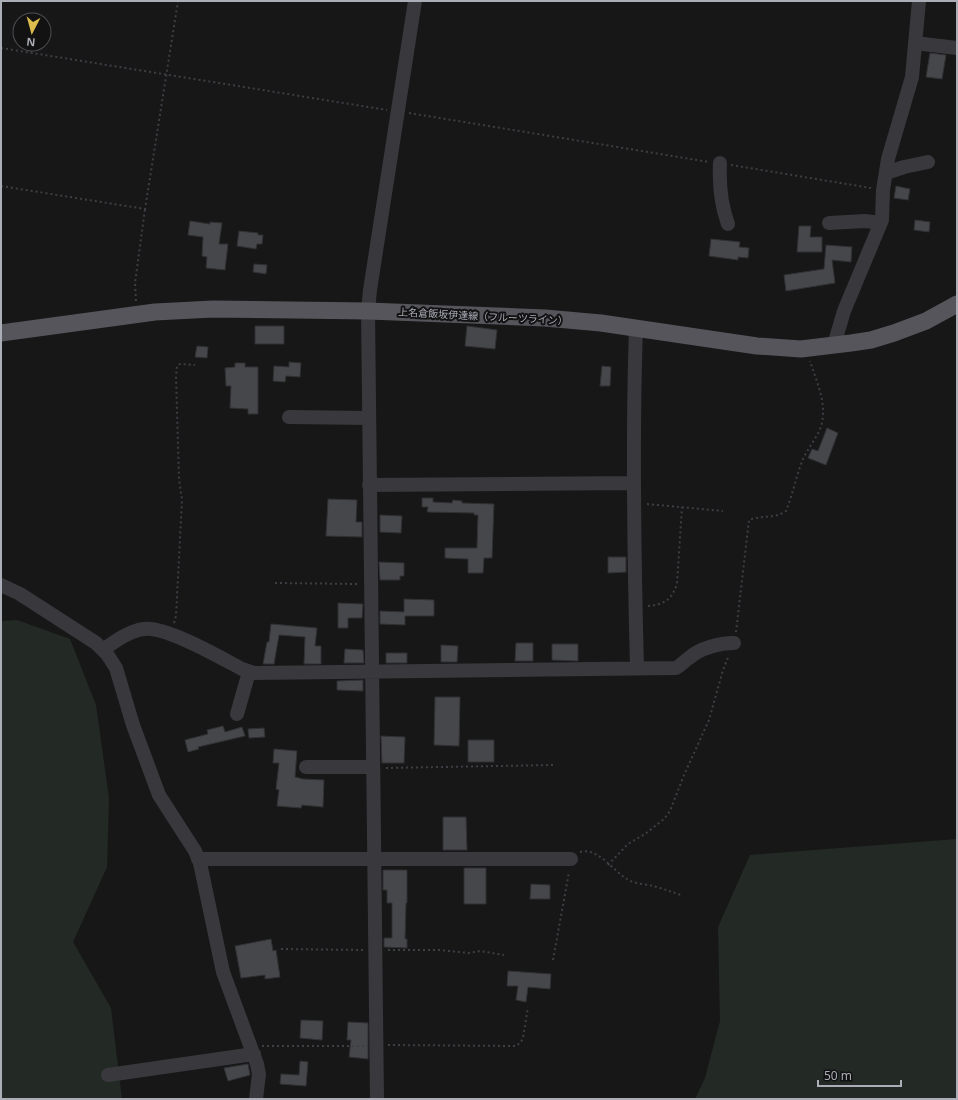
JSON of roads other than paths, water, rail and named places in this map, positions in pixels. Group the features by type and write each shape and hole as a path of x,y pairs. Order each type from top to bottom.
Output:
{"main road":[{"name":"上名倉飯坂伊達線（フルーツライン）","path":"1,333 156,312 213,309 368,311 545,318 601,323 757,346 806,348 871,340 894,333 926,320 957,304"}],"street":[{"path":"376,1099 368,311 415,1"},
{"path":"834,345 846,305 881,223 883,190 888,159 912,77 919,1"},
{"path":"915,43 957,48"},
{"path":"886,173 904,166 928,162"},
{"path":"720,163 722,202 728,224"},
{"path":"829,223 865,221 881,223"},
{"path":"636,328 633,502 637,667"},
{"path":"289,417 368,418"},
{"path":"369,485 633,483"},
{"path":"1,585 20,594 96,643 116,668 133,725 159,795 195,851 198,859 223,972 253,1050 259,1074 256,1099"},
{"path":"103,650 132,632 144,629 154,629 172,634 242,669 254,673 372,672 637,667 676,668 682,665 689,657 702,650 725,643 734,643"},
{"path":"237,714 250,672"},
{"path":"306,767 372,767"},
{"path":"198,859 571,858"},
{"path":"108,1075 253,1050"}]}
